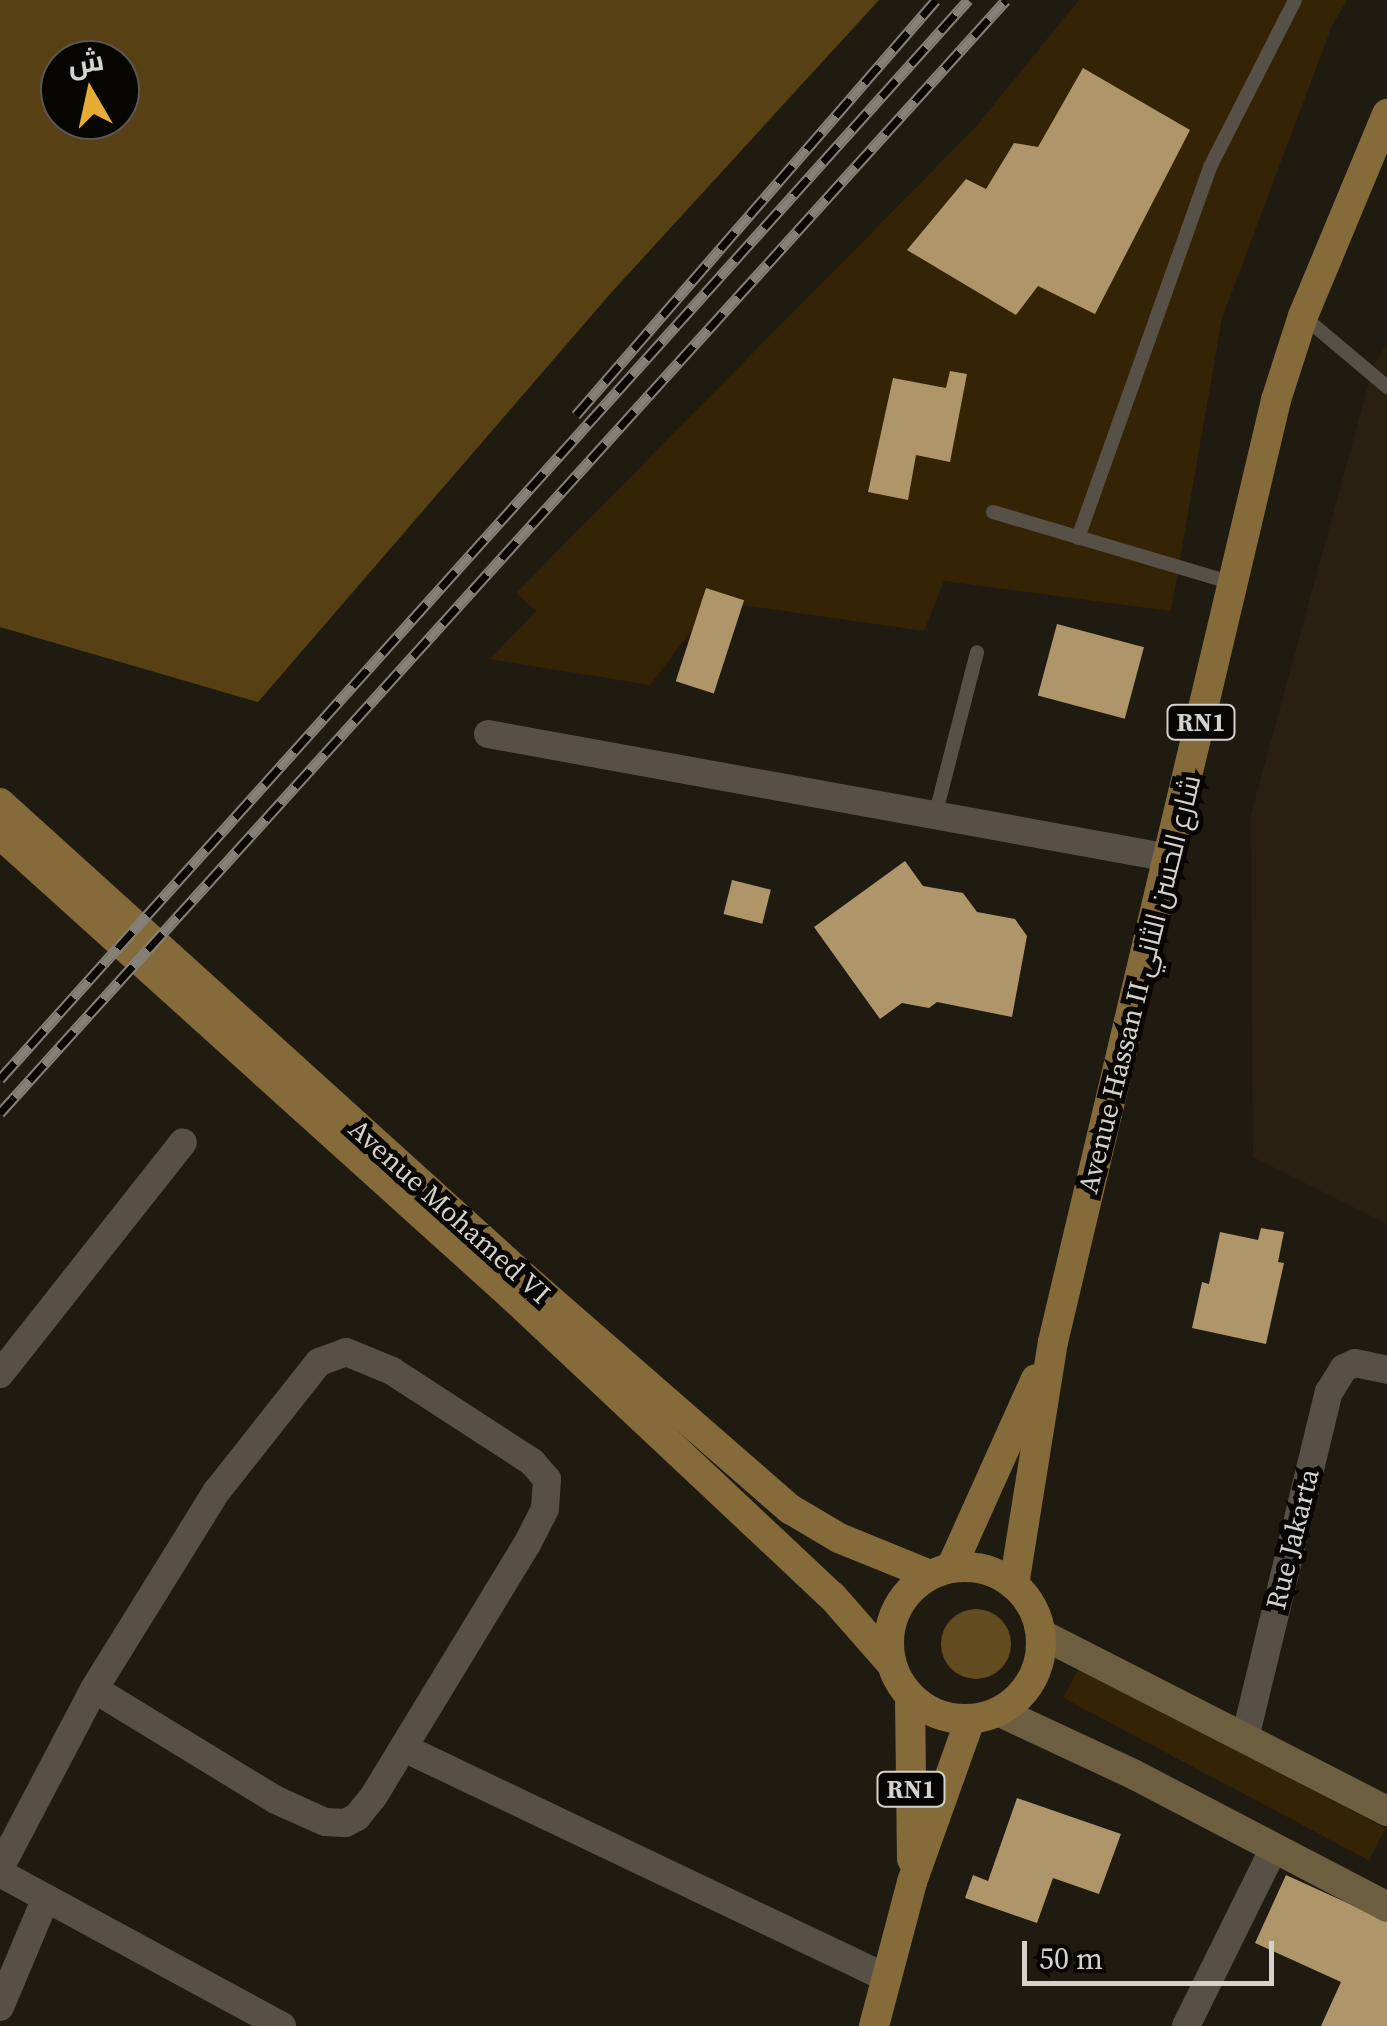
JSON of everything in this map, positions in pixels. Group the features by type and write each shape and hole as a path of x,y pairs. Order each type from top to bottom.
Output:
{"main road":[{"name":"Avenue Hassan II شارع الحسن الثاني","path":"1014,1584 1052,1342 1276,400 1303,316 1387,114"},
{"name":"Avenue Mohamed VI","path":"0,803 212,1012 832,1596 889,1661"},
{"name":"Avenue Mohamed VI","path":"0,834 790,1510 839,1538 940,1571"},
{"name":"Avenue Hassan II شارع الحسن الثاني","path":"940,1571 1052,1342"},
{"path":"940,1571 973,1567 1014,1584 1027,1598 1042,1634 1387,1810"},
{"name":"RN1","path":"912,1882 910,1697 889,1661 888,1639 895,1611 912,1588 940,1571"},
{"name":"RN1","path":"874,2026 912,1882 985,1716 1033,1679 1042,1634"},
{"path":"910,1697 928,1711 985,1716 1274,1848 1387,1907"}],"street":[{"path":"488,734 1170,858"},
{"path":"0,1374 183,1142"},
{"path":"94,1689 276,1800 325,1822 344,1824 357,1817 404,1748 527,1544 545,1509 546,1479 532,1462 392,1371 346,1352 333,1354 307,1374 217,1491 94,1689 0,1870 45,1900 282,2026"},
{"name":"Rue Jakarta","path":"1244,1738 1329,1392 1344,1368 1378,1366"},
{"path":"404,1748 887,1978"},
{"path":"1186,2026 1274,1848"},
{"path":"0,2007 45,1900"}],"lane":[{"path":"1078,538 1210,168 1295,0"},
{"path":"1303,316 1387,387"},
{"path":"994,512 1233,583"},
{"path":"935,817 976,652"}],"shaded area":[{"path":"0,0 879,0 610,294 258,702 0,627"},
{"path":"1079,0 1347,0 1332,26 1222,318 1171,611 944,581 924,631 714,601 650,685 490,659 536,611 516,593 975,128"},
{"path":"1387,342 1387,1224 1253,1157 1251,814 1373,368"},
{"path":"976,1609 1000,1620 1011,1644 1000,1668 976,1679 952,1668 941,1644 952,1620"},
{"path":"1080,1666 1385,1828 1369,1860 1063,1698"}],"building":[{"path":"1083,68 1190,130 1095,314 1038,286 1016,315 907,250 966,179 986,189 1014,143 1038,147"},
{"path":"950,371 967,374 950,462 916,455 908,500 868,492 893,378 946,388"},
{"path":"706,588 744,600 714,694 676,681"},
{"path":"1057,624 1144,647 1125,719 1038,695"},
{"path":"905,861 923,886 963,893 977,912 1015,919 1027,936 1012,1017 937,1002 929,1008 902,1003 880,1019 814,927"},
{"path":"732,880 771,890 762,924 724,914"},
{"path":"1261,1228 1284,1232 1278,1262 1284,1263 1266,1344 1192,1328 1202,1282 1209,1284 1220,1232 1258,1240"},
{"path":"1017,1798 1121,1834 1099,1894 1053,1878 1037,1923 965,1898 973,1875 988,1881"},
{"path":"1286,1875 1387,1921 1387,2026 1321,2026 1341,1982 1255,1943"}],"railway":[{"path":"576,415 936,0"},
{"path":"0,1079 968,0"},
{"path":"0,1113 1006,0"}]}
